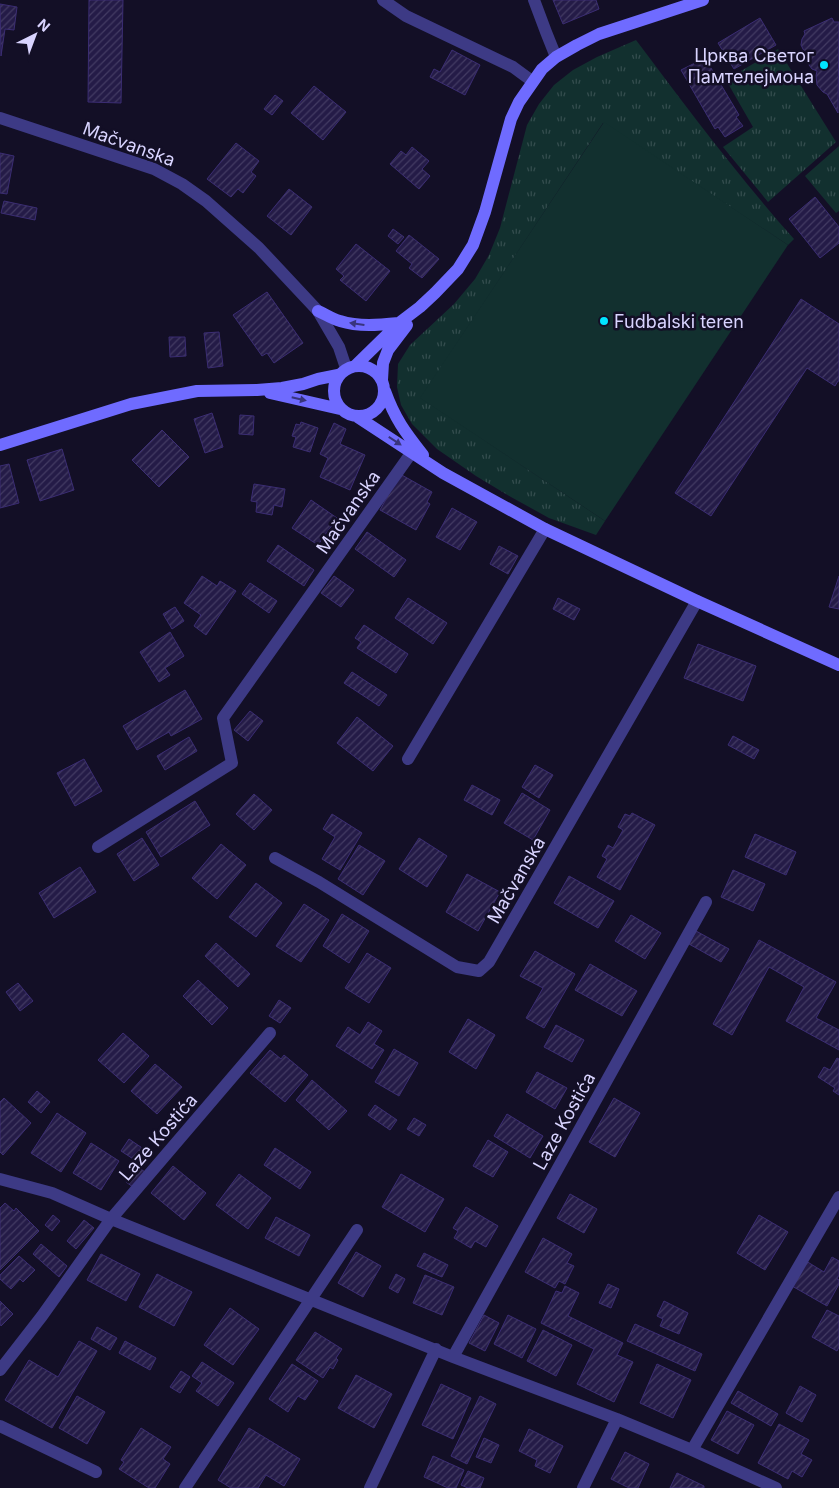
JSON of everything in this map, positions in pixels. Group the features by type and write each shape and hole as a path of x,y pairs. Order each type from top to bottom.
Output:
{"street":[{"path":"383,0 406,16 512,67 532,82"},
{"path":"534,0 556,57"},
{"path":"703,0 599,34 556,57 542,69 510,119 485,212 473,246 458,269 420,307 346,369 333,385 334,396 340,408 346,413 356,416 432,467 545,528 839,666"},
{"name":"Mačvanska","path":"0,118 154,169 182,184 206,201 259,248 318,311 339,347 346,369"},
{"path":"356,416 367,415 376,410 382,401 383,363 388,350 420,307"},
{"path":"318,311 338,321 361,325 399,323"},
{"path":"0,445 131,404 197,391 257,390 302,384 346,369 366,366 376,371 392,412 432,467"},
{"path":"257,390 340,408"},
{"name":"Mačvanska","path":"98,847 232,763 223,718 412,452"},
{"path":"408,759 545,528"},
{"name":"Mačvanska","path":"275,858 319,882 457,967 478,971 489,962 697,601"},
{"name":"Laze Kostića","path":"453,1357 706,902"},
{"name":"Laze Kostića","path":"0,1370 42,1316 111,1219 270,1033"},
{"path":"1,1180 52,1193 111,1219 453,1357 617,1419 776,1488"},
{"path":"692,1450 839,1197"},
{"path":"185,1488 358,1230"},
{"path":"370,1488 436,1349"},
{"path":"583,1488 617,1419"},
{"path":"0,1426 96,1472"}],"green space":[{"path":"636,40 733,166 794,239 788,245 603,123 421,398 605,521 596,535 549,518 476,476 437,449 412,424 401,405 397,387 398,364 410,345 454,304 475,279 489,255 500,228 527,125 539,104 554,85 573,70"},
{"path":"778,49 836,142 768,202 723,147 753,127 726,80"},
{"name":"Fudbalski teren","path":"604,122 788,245 605,521 420,398"},
{"path":"839,146 839,211 836,213 805,176"}],"building":[{"path":"89,0 123,0 121,103 88,102"},
{"path":"553,0 596,0 599,9 563,24"},
{"path":"0,4 17,7 14,30 5,29 1,56"},
{"path":"760,18 776,45 734,69 718,43"},
{"name":"Црква Светог Памтелејмона","path":"832,18 834,22 839,22 838,113 827,94 817,85 817,71 809,65 812,57 805,53 801,45 805,34 804,31"},
{"path":"452,50 480,65 465,95 430,77 434,69 440,72"},
{"path":"705,58 739,115 736,117 743,126 725,137 718,127 715,129 681,70"},
{"path":"314,86 346,112 323,140 291,113"},
{"path":"275,95 283,101 272,115 264,109"},
{"path":"236,143 259,161 251,172 256,176 243,193 238,189 231,197 207,179"},
{"path":"412,147 429,161 422,169 430,176 419,189 390,164 401,151 406,155"},
{"path":"0,153 14,156 7,194 0,193"},
{"path":"289,189 312,207 291,235 267,216"},
{"path":"815,197 839,227 839,243 820,258 789,219"},
{"path":"4,201 37,208 35,220 1,213"},
{"path":"393,229 404,237 398,244 388,236"},
{"path":"409,235 439,259 422,278 409,268 412,264 396,251"},
{"path":"356,244 390,271 366,301 340,280 344,276 336,269"},
{"path":"267,292 303,343 274,363 267,353 262,356 233,315"},
{"path":"801,299 839,324 839,381 835,386 807,368 711,516 675,493"},
{"path":"219,332 223,366 208,368 204,333"},
{"path":"169,337 185,337 186,356 170,357"},
{"path":"212,413 223,447 205,453 194,419"},
{"path":"240,415 254,416 253,435 239,434"},
{"path":"301,422 318,428 310,452 293,447 296,437 292,436 296,424 300,425"},
{"path":"334,423 346,429 340,444 365,455 350,490 320,477 328,458 320,454"},
{"path":"162,430 189,457 159,487 132,460"},
{"path":"62,449 74,490 40,501 27,460"},
{"path":"9,464 19,503 0,508 0,466"},
{"path":"400,474 432,492 427,502 430,504 416,530 380,510"},
{"path":"254,484 285,489 282,507 274,505 272,515 256,512 257,502 251,501"},
{"path":"311,500 337,518 318,545 292,528"},
{"path":"452,508 477,522 460,550 436,537"},
{"path":"367,532 406,560 394,577 355,549"},
{"path":"278,545 314,570 304,586 267,561"},
{"path":"499,546 518,556 508,574 490,564"},
{"path":"202,576 217,586 220,581 236,591 206,635 194,626 201,615 184,603"},
{"path":"334,576 354,590 341,607 321,593"},
{"path":"839,576 839,609 829,607"},
{"path":"250,583 277,601 269,613 242,594"},
{"path":"408,598 447,623 433,644 395,618"},
{"path":"558,598 580,609 574,620 553,609"},
{"path":"175,607 184,621 172,629 163,614"},
{"path":"364,625 408,654 396,673 357,648 361,642 355,638"},
{"path":"170,632 184,656 165,668 170,675 159,682 140,652"},
{"path":"698,644 756,666 743,701 684,678"},
{"path":"352,672 387,695 379,706 344,683"},
{"path":"185,690 202,719 171,736 169,732 137,750 123,726"},
{"path":"250,711 263,721 248,741 234,730"},
{"path":"357,717 393,746 373,771 337,743"},
{"path":"733,736 759,750 754,759 728,745"},
{"path":"189,737 197,751 165,770 157,756"},
{"path":"84,759 102,791 75,806 57,773"},
{"path":"535,765 553,775 539,798 522,787"},
{"path":"472,785 500,800 492,815 464,800"},
{"path":"522,793 550,810 533,840 504,823"},
{"path":"254,794 272,810 254,830 236,814"},
{"path":"195,801 210,825 161,857 146,832"},
{"path":"632,813 655,825 620,890 597,877 607,859 602,856 608,845 613,848 623,830 618,827 625,814 630,816"},
{"path":"332,814 362,833 340,870 322,859 335,837 323,829"},
{"path":"755,834 796,852 786,875 745,857"},
{"path":"142,838 159,865 134,881 117,854"},
{"path":"419,838 447,856 427,887 399,869"},
{"path":"221,844 246,865 217,899 192,878"},
{"path":"359,845 385,861 363,895 338,879"},
{"path":"80,867 96,892 54,918 39,893"},
{"path":"733,870 765,884 753,911 721,897"},
{"path":"467,874 500,892 478,931 446,912"},
{"path":"569,876 614,901 598,928 554,903"},
{"path":"256,883 282,903 256,937 229,917"},
{"path":"304,904 329,920 301,962 276,946"},
{"path":"342,914 369,931 349,963 323,946"},
{"path":"631,915 661,933 645,959 615,941"},
{"path":"696,931 729,949 721,962 689,944"},
{"path":"759,940 836,982 816,1018 839,1030 839,1050 786,1021 804,987 769,967 732,1035 713,1024"},
{"path":"216,943 250,974 238,987 205,956"},
{"path":"535,951 575,974 544,1028 526,1018 543,988 520,976"},
{"path":"367,953 391,968 369,1003 345,988"},
{"path":"590,964 637,991 622,1016 575,990"},
{"path":"198,980 228,1008 212,1025 183,996"},
{"path":"18,983 33,1001 20,1011 6,992"},
{"path":"279,1000 291,1008 280,1023 269,1016"},
{"path":"468,1019 495,1035 476,1069 449,1052"},
{"path":"368,1022 382,1031 374,1044 384,1050 372,1069 336,1046 348,1027 360,1035"},
{"path":"556,1025 584,1040 572,1062 544,1047"},
{"path":"123,1033 149,1056 124,1083 98,1060"},
{"path":"394,1049 418,1063 399,1096 375,1082"},
{"path":"270,1050 281,1059 284,1055 308,1075 285,1102 250,1073"},
{"path":"837,1058 839,1059 839,1095 833,1091 835,1088 818,1077 824,1067 830,1070"},
{"path":"155,1064 182,1087 157,1114 131,1091"},
{"path":"537,1072 567,1088 555,1109 526,1092"},
{"path":"312,1080 347,1111 329,1130 296,1100"},
{"path":"37,1091 50,1102 41,1113 28,1102"},
{"path":"4,1098 31,1123 3,1155 0,1152 0,1102"},
{"path":"614,1098 640,1113 615,1157 589,1142"},
{"path":"375,1105 397,1120 390,1130 368,1115"},
{"path":"57,1113 86,1133 61,1172 31,1153"},
{"path":"507,1114 543,1136 530,1158 494,1136"},
{"path":"414,1118 426,1125 419,1136 407,1129"},
{"path":"129,1139 151,1154 144,1166 121,1151"},
{"path":"488,1140 508,1152 493,1177 473,1166"},
{"path":"91,1143 119,1161 101,1190 73,1173"},
{"path":"275,1148 311,1172 300,1189 264,1165"},
{"path":"173,1166 206,1193 184,1220 151,1193"},
{"path":"138,1167 145,1172 133,1187 126,1182"},
{"path":"239,1174 271,1198 248,1229 216,1205"},
{"path":"401,1174 444,1199 425,1232 382,1207"},
{"path":"570,1194 597,1209 584,1233 557,1218"},
{"path":"5,1203 14,1211 16,1208 39,1231 0,1270 0,1208"},
{"path":"466,1207 498,1226 486,1247 475,1241 471,1248 454,1238 458,1231 453,1228"},
{"path":"53,1215 60,1221 52,1231 45,1225"},
{"path":"759,1215 788,1232 765,1270 737,1253"},
{"path":"276,1217 310,1235 299,1256 265,1238"},
{"path":"84,1220 94,1228 76,1249 67,1241"},
{"path":"543,1238 572,1254 567,1263 574,1266 565,1284 559,1281 555,1288 525,1272"},
{"path":"41,1244 67,1266 59,1277 33,1254"},
{"path":"356,1252 381,1266 363,1297 338,1283"},
{"path":"424,1253 448,1265 442,1277 417,1266"},
{"path":"101,1254 140,1274 126,1301 87,1280"},
{"path":"19,1256 35,1270 23,1282 20,1279 11,1289 0,1279 0,1275"},
{"path":"832,1257 839,1261 839,1275 837,1279 839,1284 827,1306 792,1286 806,1261 824,1272"},
{"path":"157,1274 192,1292 174,1326 139,1307"},
{"path":"396,1274 405,1279 398,1293 389,1288"},
{"path":"425,1275 454,1287 442,1315 413,1303"},
{"path":"608,1284 619,1289 611,1308 599,1303"},
{"path":"565,1286 579,1293 568,1316 623,1343 617,1355 633,1362 614,1402 577,1384 594,1349 541,1323 556,1291 562,1293"},
{"path":"0,1301 13,1314 1,1326 0,1324"},
{"path":"664,1301 688,1313 679,1334 660,1326 663,1319 657,1316"},
{"path":"230,1308 259,1329 233,1365 204,1345"},
{"path":"827,1310 839,1316 839,1347 837,1351 812,1337"},
{"path":"484,1315 499,1323 485,1351 469,1343"},
{"path":"508,1315 536,1329 522,1358 494,1344"},
{"path":"635,1324 702,1354 695,1371 627,1341"},
{"path":"97,1327 117,1338 110,1350 91,1339"},
{"path":"543,1330 572,1345 556,1376 527,1361"},
{"path":"315,1332 342,1349 336,1358 338,1360 333,1369 330,1367 323,1378 296,1360"},
{"path":"79,1341 97,1351 52,1428 5,1400 29,1360 58,1377"},
{"path":"125,1341 156,1358 150,1370 119,1353"},
{"path":"202,1362 234,1383 218,1406 196,1391 202,1383 192,1376"},
{"path":"292,1364 318,1381 305,1400 298,1396 288,1412 269,1399"},
{"path":"657,1364 691,1380 673,1418 640,1403"},
{"path":"181,1371 190,1377 180,1393 170,1387"},
{"path":"356,1375 392,1394 374,1428 338,1408"},
{"path":"441,1384 471,1398 453,1439 422,1425"},
{"path":"800,1386 816,1395 802,1422 786,1413"},
{"path":"738,1391 778,1414 771,1426 731,1403"},
{"path":"77,1396 105,1412 87,1444 59,1428"},
{"path":"480,1396 496,1404 467,1464 451,1456"},
{"path":"727,1411 754,1425 738,1454 711,1440"},
{"path":"779,1424 809,1440 801,1454 812,1460 802,1477 792,1471 788,1479 758,1463"},
{"path":"141,1428 171,1447 163,1459 170,1464 155,1488 149,1488 119,1469 124,1462 121,1460"},
{"path":"249,1428 300,1459 284,1486 266,1475 258,1488 231,1488 218,1480"},
{"path":"529,1429 563,1446 550,1473 535,1466 537,1460 519,1451"},
{"path":"484,1438 499,1445 491,1463 476,1457"},
{"path":"625,1452 649,1464 638,1488 629,1488 611,1479"},
{"path":"433,1456 464,1470 456,1488 448,1488 424,1477"},
{"path":"468,1471 484,1478 480,1488 468,1488 461,1485"},
{"path":"677,1473 704,1486 704,1488 670,1488"}],"place":[{"name":"Црква Светог Памтелејмона","path":"824,65"},
{"name":"Fudbalski teren","path":"604,321"}]}
